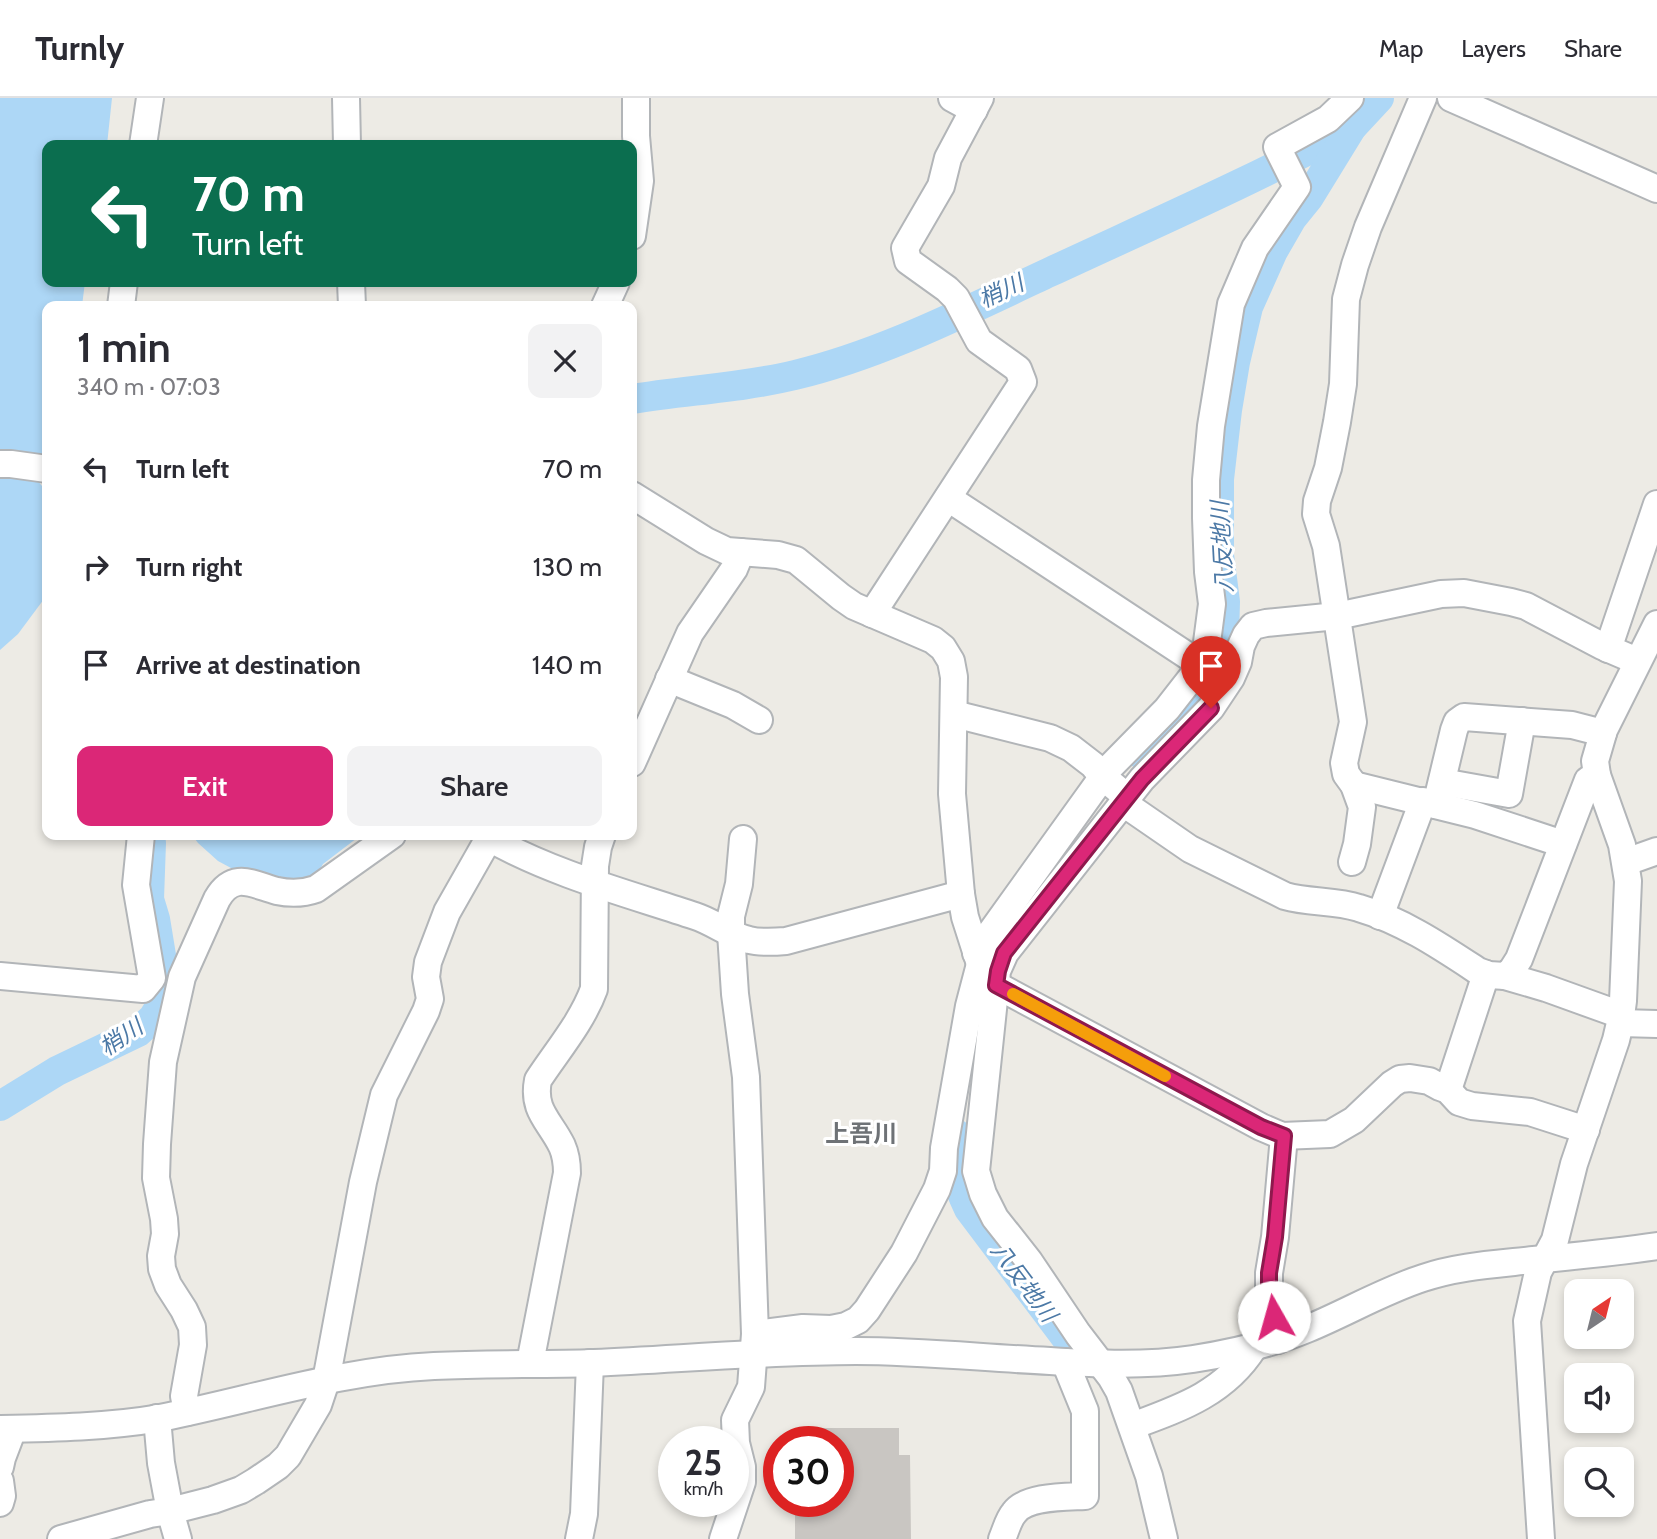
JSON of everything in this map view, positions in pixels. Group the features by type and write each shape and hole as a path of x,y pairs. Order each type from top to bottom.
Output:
{"street":[{"path":"144,140 150,98"},
{"path":"346,98 347,140"},
{"path":"636,98 636,140"},
{"path":"755,1344 803,1328 831,1329 846,1326 858,1320 867,1310 904,1253 943,1171 944,1148 969,1006 1102,776 1167,709 1200,664 1206,650 1212,604 1206,518 1210,426 1231,304 1255,248 1297,187 1278,147 1328,119 1350,98"},
{"path":"1352,862 1362,807 1354,785 1346,774 1344,763 1353,722 1326,546 1316,514 1317,501 1328,468 1343,384 1346,299 1368,227 1423,98"},
{"path":"1451,98 1657,189"},
{"path":"872,614 1023,382 1018,369 979,341 947,289 908,261 905,248 941,186 948,158 969,102"},
{"path":"637,151 637,197"},
{"path":"0,464 42,468"},
{"path":"637,498 727,551 778,555 796,560 841,597 872,614 933,640 943,648 951,661 954,677 952,794 961,894 965,917 987,978 976,1171 983,1194 995,1218 1029,1261 1119,1391 1149,1476 1164,1539"},
{"path":"948,498 1200,664"},
{"path":"1608,649 1657,504"},
{"path":"638,731 670,679 690,633 734,569 741,552"},
{"path":"987,978 998,971 1004,953 1142,779 1211,708 1231,678 1241,646 1253,626 1336,616 1441,594 1464,593 1526,606 1608,649 1637,661"},
{"path":"1541,1539 1527,1321 1538,1272 1555,1240 1574,1164 1621,1019 1628,881 1626,862 1597,775 1595,761 1603,733 1657,624"},
{"path":"670,679 733,705 759,720"},
{"path":"954,713 1062,743 1093,765 1121,792 1129,807 1190,849 1285,896 1358,907 1409,928 1478,971 1546,988 1621,1019 1657,1024"},
{"path":"1380,916 1434,796 1457,722 1465,717 1475,716 1572,724 1603,733"},
{"path":"1354,785 1434,796 1509,794 1522,721"},
{"path":"1495,975 1512,970 1519,959 1588,779 1597,775"},
{"path":"1434,796 1475,815 1563,844"},
{"path":"723,1539 742,1482 735,1420 751,1387 755,1344 746,1077 731,933 731,916 739,884 743,839"},
{"path":"0,976 142,989 152,978 136,885 140,840"},
{"path":"187,1412 184,1396 194,1345 192,1327 162,1269 161,1256 165,1234 156,1178 163,1062 182,977 217,899 229,884 252,882 277,891 304,894 316,889 385,840"},
{"path":"61,1539 241,1490 278,1466 288,1456 318,1405 326,1381 363,1182 384,1095 426,1012 430,999 425,977 428,962 447,912 485,840"},
{"path":"492,840 509,850 594,883 699,917 745,940 756,942 786,941 961,894"},
{"path":"530,1363 567,1173 567,1159 542,1116 535,1093 538,1080 581,1016 594,989 594,883 600,840"},
{"path":"1626,862 1657,851"},
{"path":"1448,1090 1495,975"},
{"path":"987,978 1261,1127 1284,1136 1330,1134 1341,1129 1392,1084 1400,1079 1410,1078 1429,1081 1448,1090 1459,1101 1472,1106 1530,1112 1586,1130"},
{"path":"1132,1426 1165,1414 1210,1392 1266,1343 1269,1273 1284,1136"},
{"path":"0,1467 6,1429 100,1425 157,1418 326,1381 427,1366 590,1363 755,1344 1100,1364 1187,1360 1266,1343 1306,1329 1425,1277 1488,1265 1657,1245"},
{"path":"1002,1539 1015,1511 1024,1503 1085,1496 1085,1411 1065,1362"},
{"path":"579,1539 584,1514 590,1363"},
{"path":"157,1418 161,1463 178,1539"},
{"path":"0,1481 0,1503"}],"water":[{"path":"0,98 112,98 108,140 42,140 42,287 84,287 83,301 42,301 42,454 34,460 0,455"},
{"path":"0,471 37,480 42,486 42,602 18,634 0,650"},
{"path":"196,840 354,840 323,864 315,878 297,887 244,875 218,861"}],"building":[{"path":"854,1428 899,1428 899,1455 910,1455 911,1539 795,1539 795,1517 854,1517"}],"waterway":[{"name":"八反地川","path":"1141,754 1201,692 1214,672 1220,654 1224,635 1225,602 1219,555 1219,479 1235,362 1248,307 1273,251 1292,218 1309,197 1352,127 1379,98"},
{"name":"梢川","path":"637,398 795,375 893,343 1202,202 1352,127"},
{"name":"梢川","path":"0,1106 57,1071 138,1032 153,1018 161,1005 165,993 164,974 149,899 151,843"},
{"name":"八反地川","path":"956,1134 956,1173 969,1209 1082,1359"}],"slow traffic":[{"path":"1013,994 1165,1076"}],"district":[{"name":"上吾川","path":"861,1134"}],"route":[{"path":"1211,708 1142,779 1004,953 996,985 1261,1127 1284,1136 1269,1273 1269,1294 1274,1317"}]}
